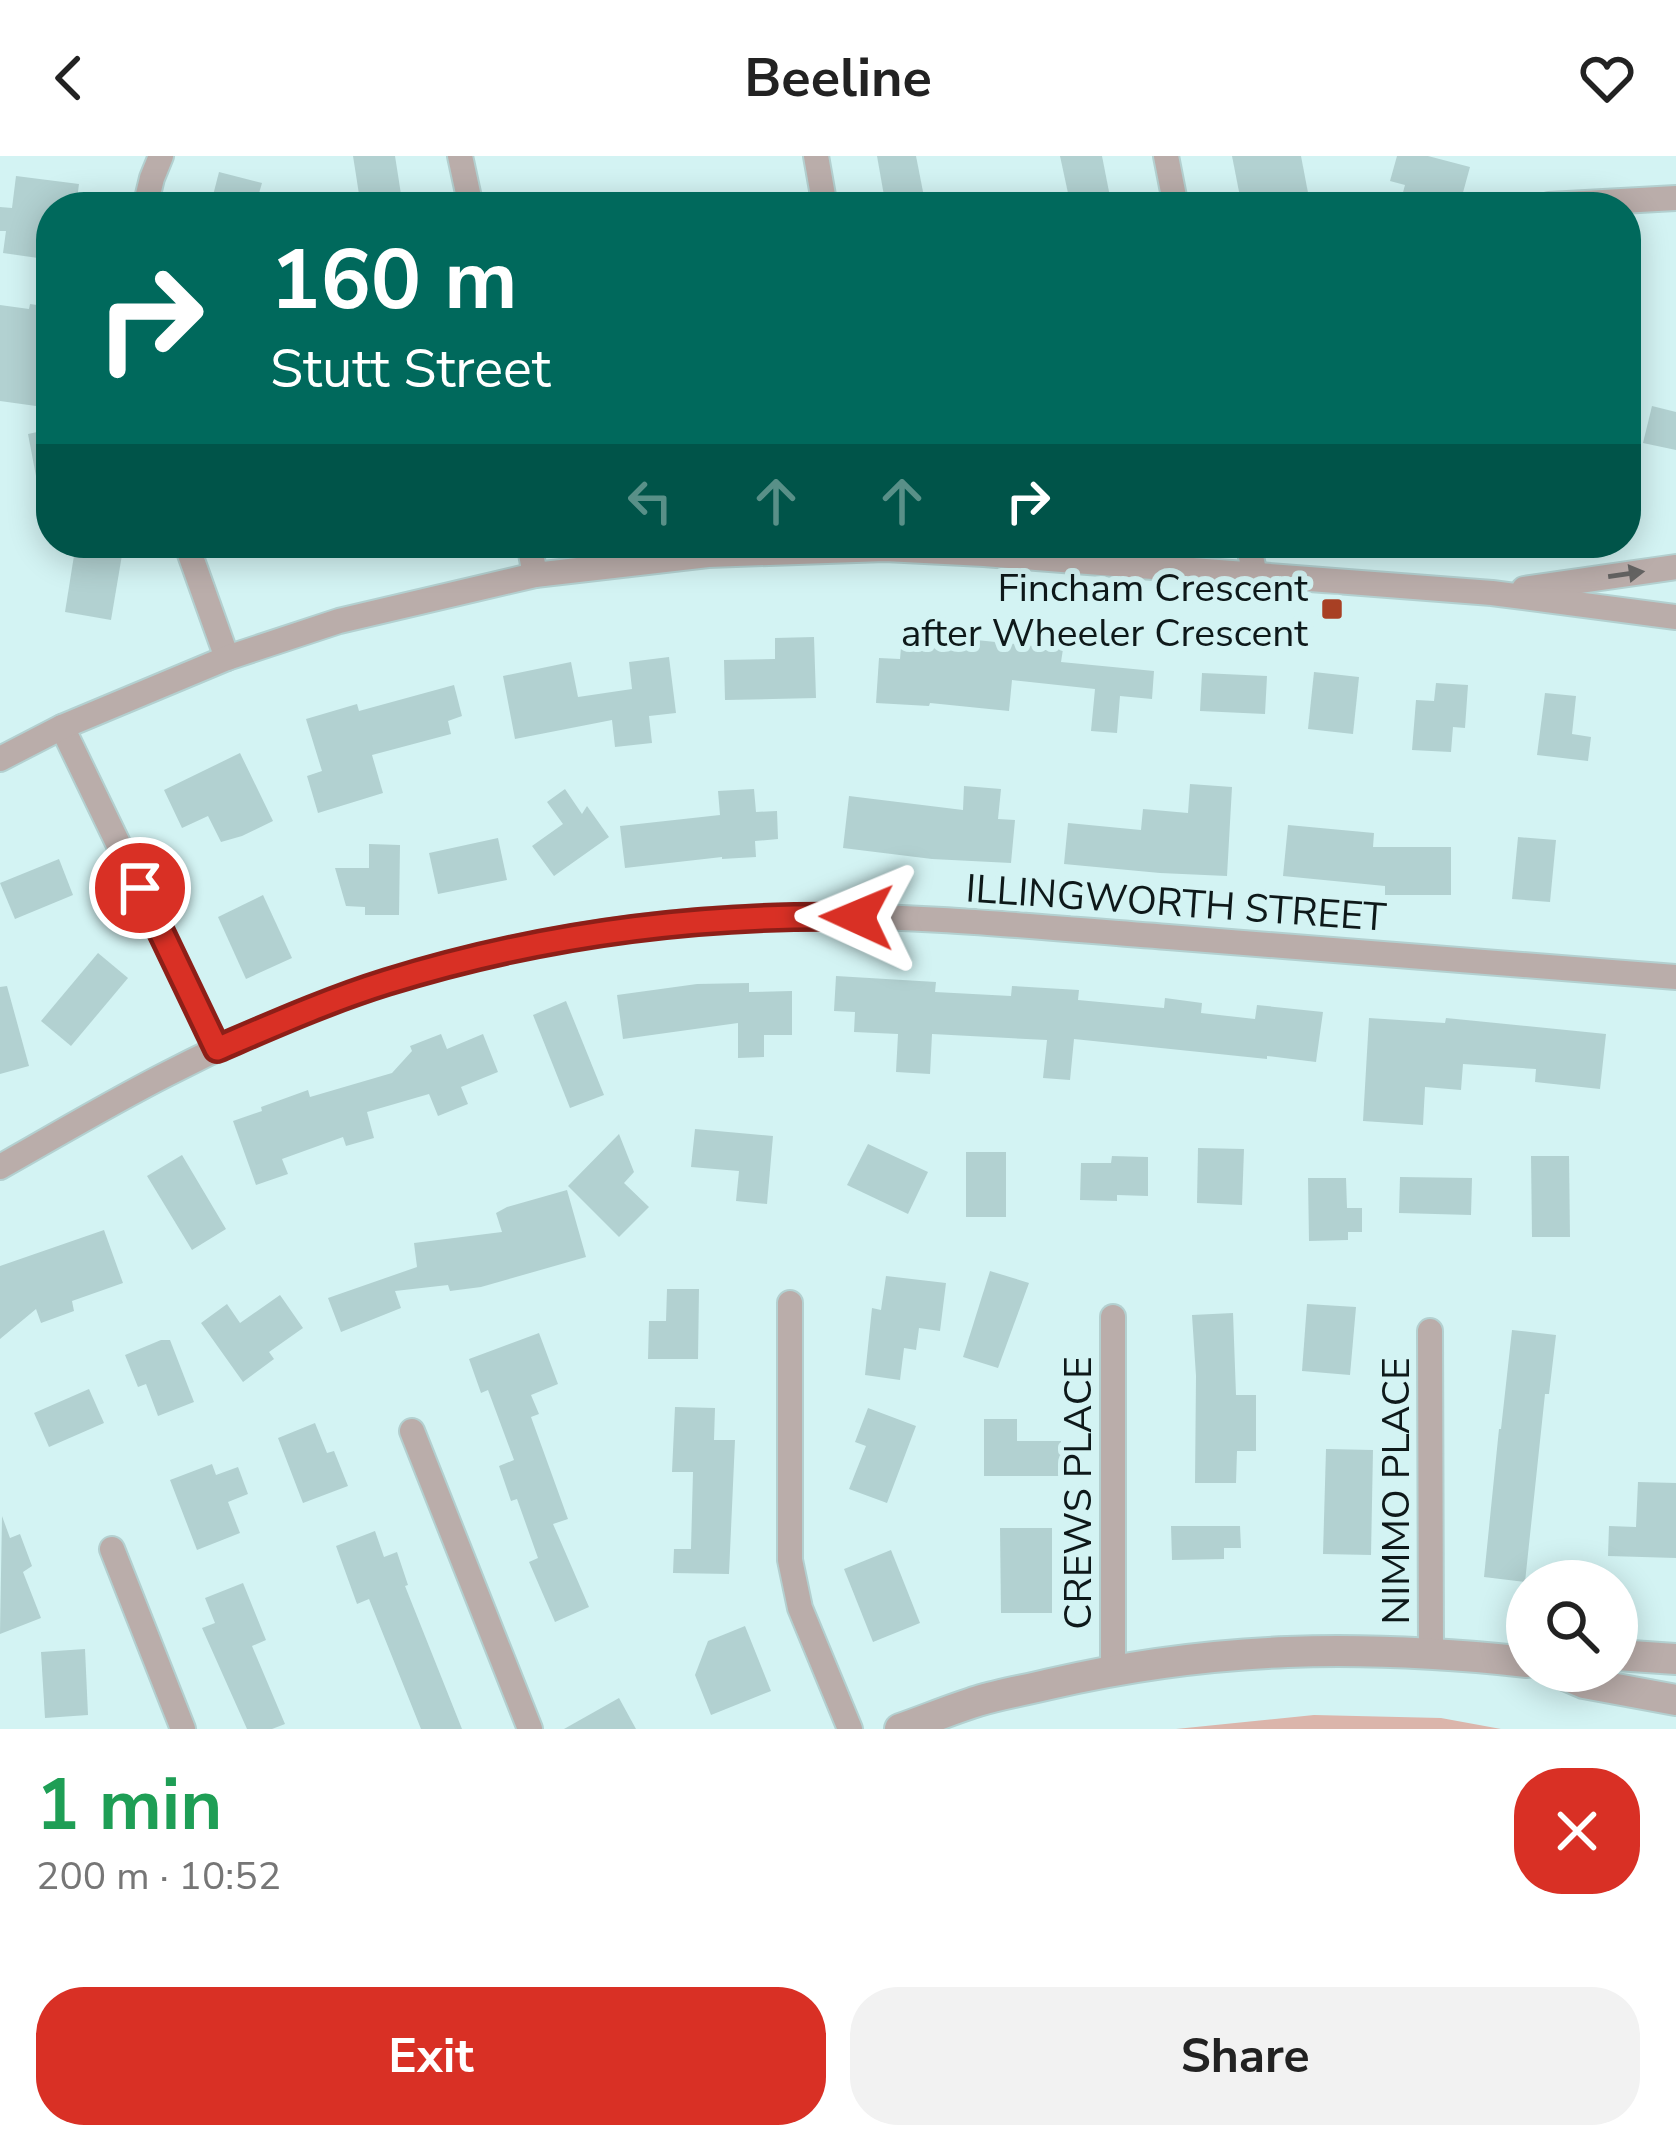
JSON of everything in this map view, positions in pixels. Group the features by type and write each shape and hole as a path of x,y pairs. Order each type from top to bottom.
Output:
{"street":[{"path":"149,192 161,156"},
{"path":"460,156 468,192"},
{"path":"816,156 822,192"},
{"path":"1166,156 1174,192"},
{"path":"1641,199 1676,197"},
{"path":"191,558 226,658"},
{"path":"532,558 535,575"},
{"path":"0,759 62,727 226,658 340,621 535,575 683,558"},
{"path":"1038,558 1492,593 1676,616"},
{"path":"1251,558 1255,575"},
{"path":"1492,593 1676,567"},
{"path":"62,727 217,1049"},
{"name":"ILLINGWORTH STREET","path":"0,1167 165,1075 271,1025 441,966 621,930 746,918 937,919 1676,977"},
{"path":"790,1303 790,1560 800,1608 850,1729"},
{"name":"CREWS PLACE","path":"1113,1317 1113,1670"},
{"name":"NIMMO PLACE","path":"1430,1331 1431,1652"},
{"path":"412,1431 530,1729"},
{"path":"112,1550 183,1729"},
{"path":"900,1729 981,1700 1191,1658 1270,1651 1431,1652 1506,1660"},
{"path":"1638,1656 1676,1659"},
{"path":"1633,1692 1676,1700"}],"shaded area":[{"path":"1314,1715 1441,1718 1501,1729 1176,1729"}],"building":[{"path":"353,156 395,156 401,192 359,192"},
{"path":"877,156 916,156 923,192 883,192"},
{"path":"1060,156 1102,156 1109,192 1068,192"},
{"path":"1232,156 1301,156 1308,192 1239,192"},
{"path":"1397,156 1428,156 1470,167 1463,192 1403,192 1405,185 1390,181"},
{"path":"219,172 262,183 259,192 214,192"},
{"path":"16,176 79,184 78,192 36,192 36,258 3,253 6,231 0,231 0,207 12,208"},
{"path":"30,304 36,305 36,406 0,401 0,305 29,309"},
{"path":"1652,406 1676,412 1676,450 1643,443"},
{"path":"36,432 36,476 28,434"},
{"path":"74,558 121,558 111,620 65,612"},
{"path":"902,636 1063,649 1061,662 1154,671 1152,699 1120,696 1117,733 1091,731 1095,689 1012,680 1009,711 876,703 879,658 900,659"},
{"path":"814,637 816,698 725,700 724,660 775,659 775,638"},
{"path":"669,657 676,713 649,716 652,743 615,747 612,720 515,739 503,676 571,662 578,697 632,689 629,662"},
{"path":"1314,672 1359,677 1353,734 1308,729"},
{"path":"1202,673 1267,676 1265,714 1200,711"},
{"path":"1436,683 1468,685 1465,728 1453,727 1451,752 1412,750 1416,700 1434,701"},
{"path":"454,685 462,716 448,721 451,734 372,755 383,793 318,813 307,776 322,771 306,719 357,704 359,711"},
{"path":"1545,693 1576,696 1572,734 1591,737 1588,761 1537,755"},
{"path":"240,753 273,821 221,842 208,816 182,828 164,790"},
{"path":"1190,784 1232,787 1227,876 1064,864 1068,823 1141,830 1143,809 1188,813"},
{"path":"964,786 1001,789 998,819 1015,820 1011,863 843,848 849,796 963,810"},
{"path":"565,789 582,814 587,806 609,837 554,876 532,846 563,824 547,802"},
{"path":"754,789 756,812 777,811 778,839 755,841 756,857 625,868 620,826 720,815 718,791"},
{"path":"1288,825 1374,833 1373,847 1451,847 1451,895 1385,895 1385,886 1283,876"},
{"path":"1518,837 1556,840 1550,902 1512,899"},
{"path":"498,838 507,880 438,894 429,853"},
{"path":"369,844 400,845 399,915 365,915 365,907 346,906 335,868 369,868"},
{"path":"59,859 73,895 15,919 0,883"},
{"path":"263,895 292,958 246,979 218,917"},
{"path":"98,953 128,978 71,1046 41,1021"},
{"path":"836,976 936,982 935,992 1011,996 1012,986 1079,990 1078,1000 1164,1008 1165,998 1202,1003 1201,1013 1255,1019 1257,1005 1323,1012 1316,1062 1074,1039 1070,1080 1043,1078 1047,1040 932,1034 930,1074 896,1072 898,1034 854,1032 855,1012 834,1011"},
{"path":"749,983 749,992 792,991 792,1035 764,1035 764,1057 738,1058 738,1023 623,1039 617,995 697,984"},
{"path":"7,986 29,1066 0,1074 0,987"},
{"path":"566,1001 604,1095 570,1108 533,1015"},
{"path":"1369,1018 1445,1023 1446,1018 1606,1034 1600,1089 1535,1082 1536,1069 1463,1064 1461,1090 1425,1087 1423,1125 1363,1121"},
{"path":"441,1034 447,1049 483,1034 498,1072 461,1087 468,1104 438,1116 429,1094 367,1112 374,1138 346,1146 343,1137 282,1159 288,1174 256,1185 233,1121 308,1090 310,1097 392,1073 412,1051 410,1046"},
{"path":"695,1129 773,1136 767,1204 736,1201 739,1171 691,1167"},
{"path":"619,1134 634,1172 624,1183 649,1207 619,1237 568,1186"},
{"path":"868,1144 928,1172 908,1214 847,1185"},
{"path":"1198,1148 1244,1149 1242,1205 1197,1203"},
{"path":"966,1152 1006,1152 1006,1217 966,1217"},
{"path":"182,1155 226,1229 192,1250 147,1176"},
{"path":"1112,1156 1148,1157 1148,1196 1080,1200 1081,1163 1111,1163"},
{"path":"1531,1156 1569,1156 1570,1237 1532,1237"},
{"path":"1400,1177 1472,1178 1471,1215 1399,1213"},
{"path":"1308,1178 1346,1178 1347,1208 1362,1208 1362,1232 1348,1232 1348,1240 1309,1241"},
{"path":"567,1190 586,1257 481,1287 395,1291 401,1308 341,1332 328,1298 417,1267 414,1243 502,1232 496,1213"},
{"path":"104,1230 123,1283 72,1301 74,1311 41,1323 36,1309 0,1339 0,1266"},
{"path":"990,1271 1029,1283 998,1368 963,1357"},
{"path":"886,1276 946,1283 940,1331 919,1328 916,1350 904,1348 900,1380 865,1375 872,1308 881,1310"},
{"path":"667,1289 699,1289 698,1359 648,1359 649,1321 666,1321"},
{"path":"280,1295 303,1328 269,1352 274,1359 243,1382 201,1323 227,1304 240,1323"},
{"path":"1307,1304 1356,1307 1350,1375 1302,1371"},
{"path":"1233,1313 1236,1395 1256,1395 1256,1451 1237,1451 1236,1483 1195,1483 1192,1315"},
{"path":"1512,1330 1556,1335 1527,1560 1506,1560 1506,1580 1484,1577"},
{"path":"539,1333 558,1384 531,1395 539,1414 531,1417 568,1519 553,1524 589,1607 555,1622 529,1562 538,1558 517,1499 511,1501 499,1466 514,1460 488,1390 481,1393 469,1359"},
{"path":"170,1340 194,1402 158,1416 146,1384 138,1387 125,1355"},
{"path":"89,1389 104,1423 49,1447 34,1413"},
{"path":"675,1407 715,1408 714,1440 735,1440 729,1574 673,1573 674,1549 691,1549 693,1472 672,1472"},
{"path":"868,1408 916,1426 887,1503 849,1489 866,1446 855,1442"},
{"path":"984,1419 1017,1419 1017,1441 1061,1441 1061,1476 984,1476"},
{"path":"315,1423 327,1453 334,1451 348,1486 303,1503 278,1438"},
{"path":"1326,1449 1373,1450 1371,1555 1323,1554"},
{"path":"212,1464 216,1475 238,1467 248,1494 228,1502 240,1533 197,1550 170,1480"},
{"path":"1638,1482 1676,1483 1676,1558 1608,1556 1609,1526 1636,1527"},
{"path":"2,1516 10,1538 20,1534 32,1566 23,1572 41,1618 0,1634"},
{"path":"1171,1526 1240,1526 1241,1548 1224,1548 1224,1559 1172,1560"},
{"path":"1000,1528 1052,1528 1052,1613 1001,1613"},
{"path":"375,1531 384,1557 397,1552 405,1586 462,1729 421,1729 369,1599 357,1604 336,1546"},
{"path":"891,1550 920,1623 873,1642 844,1569"},
{"path":"243,1583 266,1640 252,1646 285,1724 272,1729 247,1729 202,1628 215,1623 205,1598"},
{"path":"745,1626 771,1691 711,1715 695,1675 708,1641"},
{"path":"85,1649 88,1715 45,1718 41,1652"},
{"path":"619,1698 636,1729 564,1729"}],"place":[{"name":"Fincham Crescent after Wheeler Crescent","path":"1332,609"}],"route":[{"path":"140,888 217,1049 382,983 560,940 746,918 857,917"}]}
